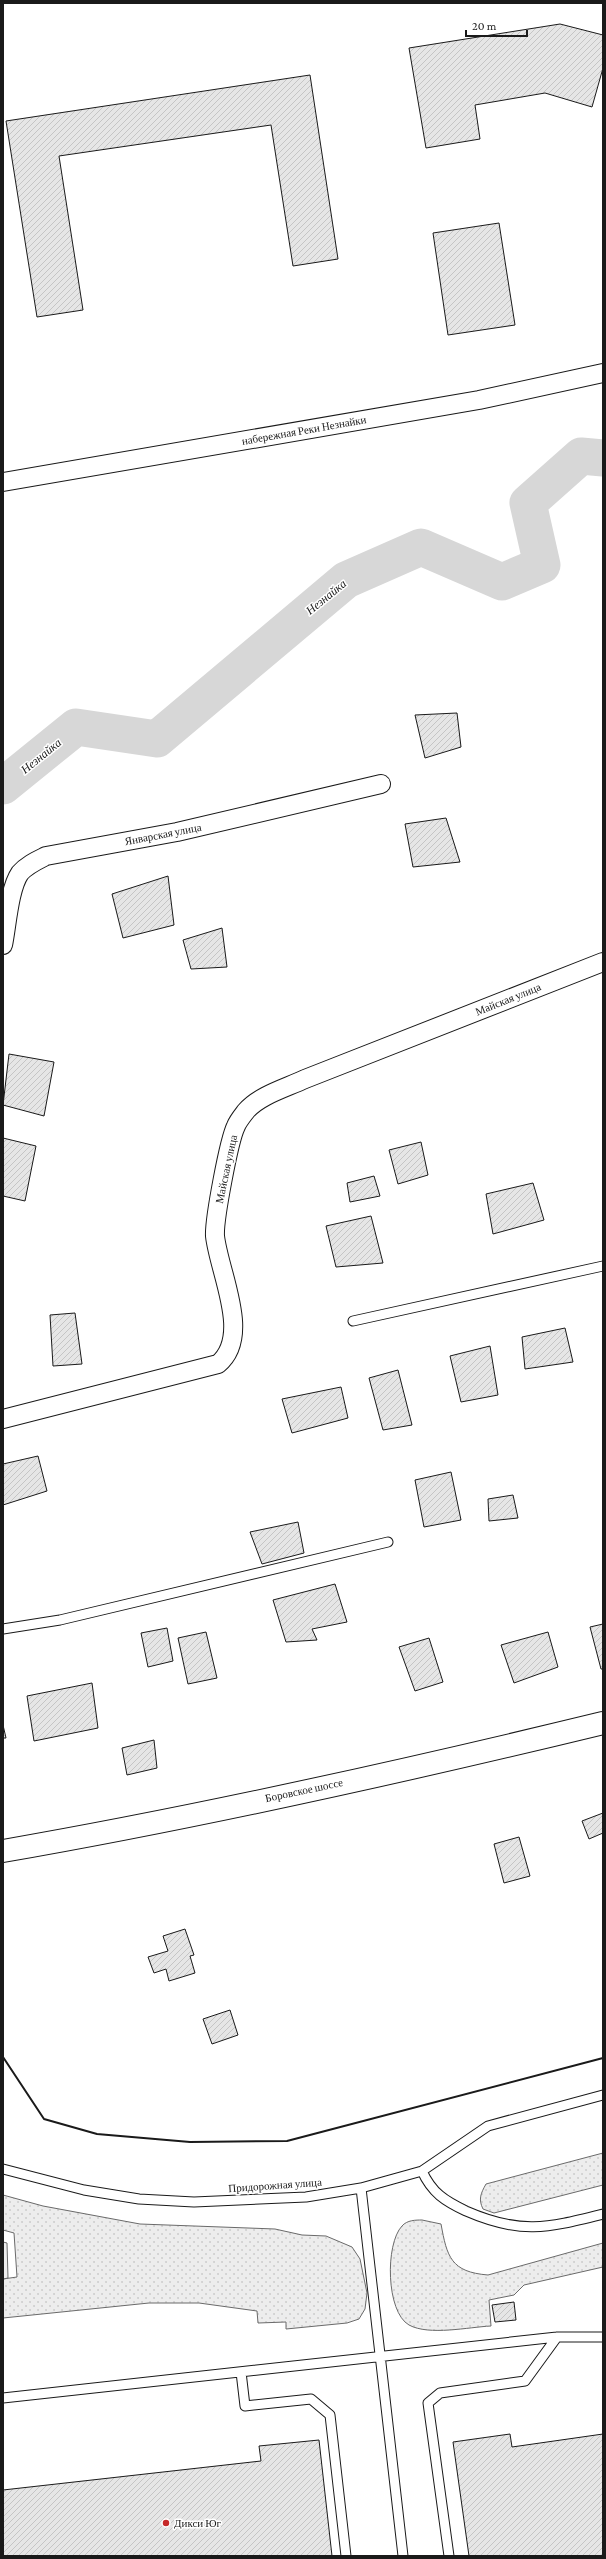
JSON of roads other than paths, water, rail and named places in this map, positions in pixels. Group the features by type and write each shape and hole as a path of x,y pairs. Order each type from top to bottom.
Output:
{"main road":[{"name":"Боровское шоссе","path":"3,1851 453,1759 603,1723"}],"street":[{"name":"набережная Реки Незнайки","path":"3,482 479,400 603,373"},
{"name":"Январская улица","path":"3,945 16,882 21,872 32,863 46,856 177,832 381,784"},
{"name":"Майская улица","path":"3,1419 218,1364 227,1357 235,1334 215,1234 216,1216 235,1126 247,1110 266,1096 304,1079 603,962"}],"lane":[{"path":"353,1321 603,1266"},
{"path":"3,1629 68,1618 388,1542"},
{"name":"Придорожная улица","path":"3,2169 84,2190 139,2199 194,2202 302,2197 361,2188 422,2171 488,2126 603,2095"},
{"path":"422,2171 430,2187 446,2202 490,2221 520,2228 560,2225 603,2214"},
{"path":"361,2188 403,2556"},
{"path":"449,2556 428,2403 440,2393 525,2381 557,2337"},
{"path":"3,2398 557,2337 603,2337"},
{"path":"241,2372 245,2406 311,2399 330,2415 346,2556"}],"waterway":[{"name":"Незнайка","path":"3,786 76,727 157,739 346,580 421,547 502,582 542,565 528,503 581,456 603,458"}],"place":[{"name":"Дикси Юг","path":"166,2523"}]}
